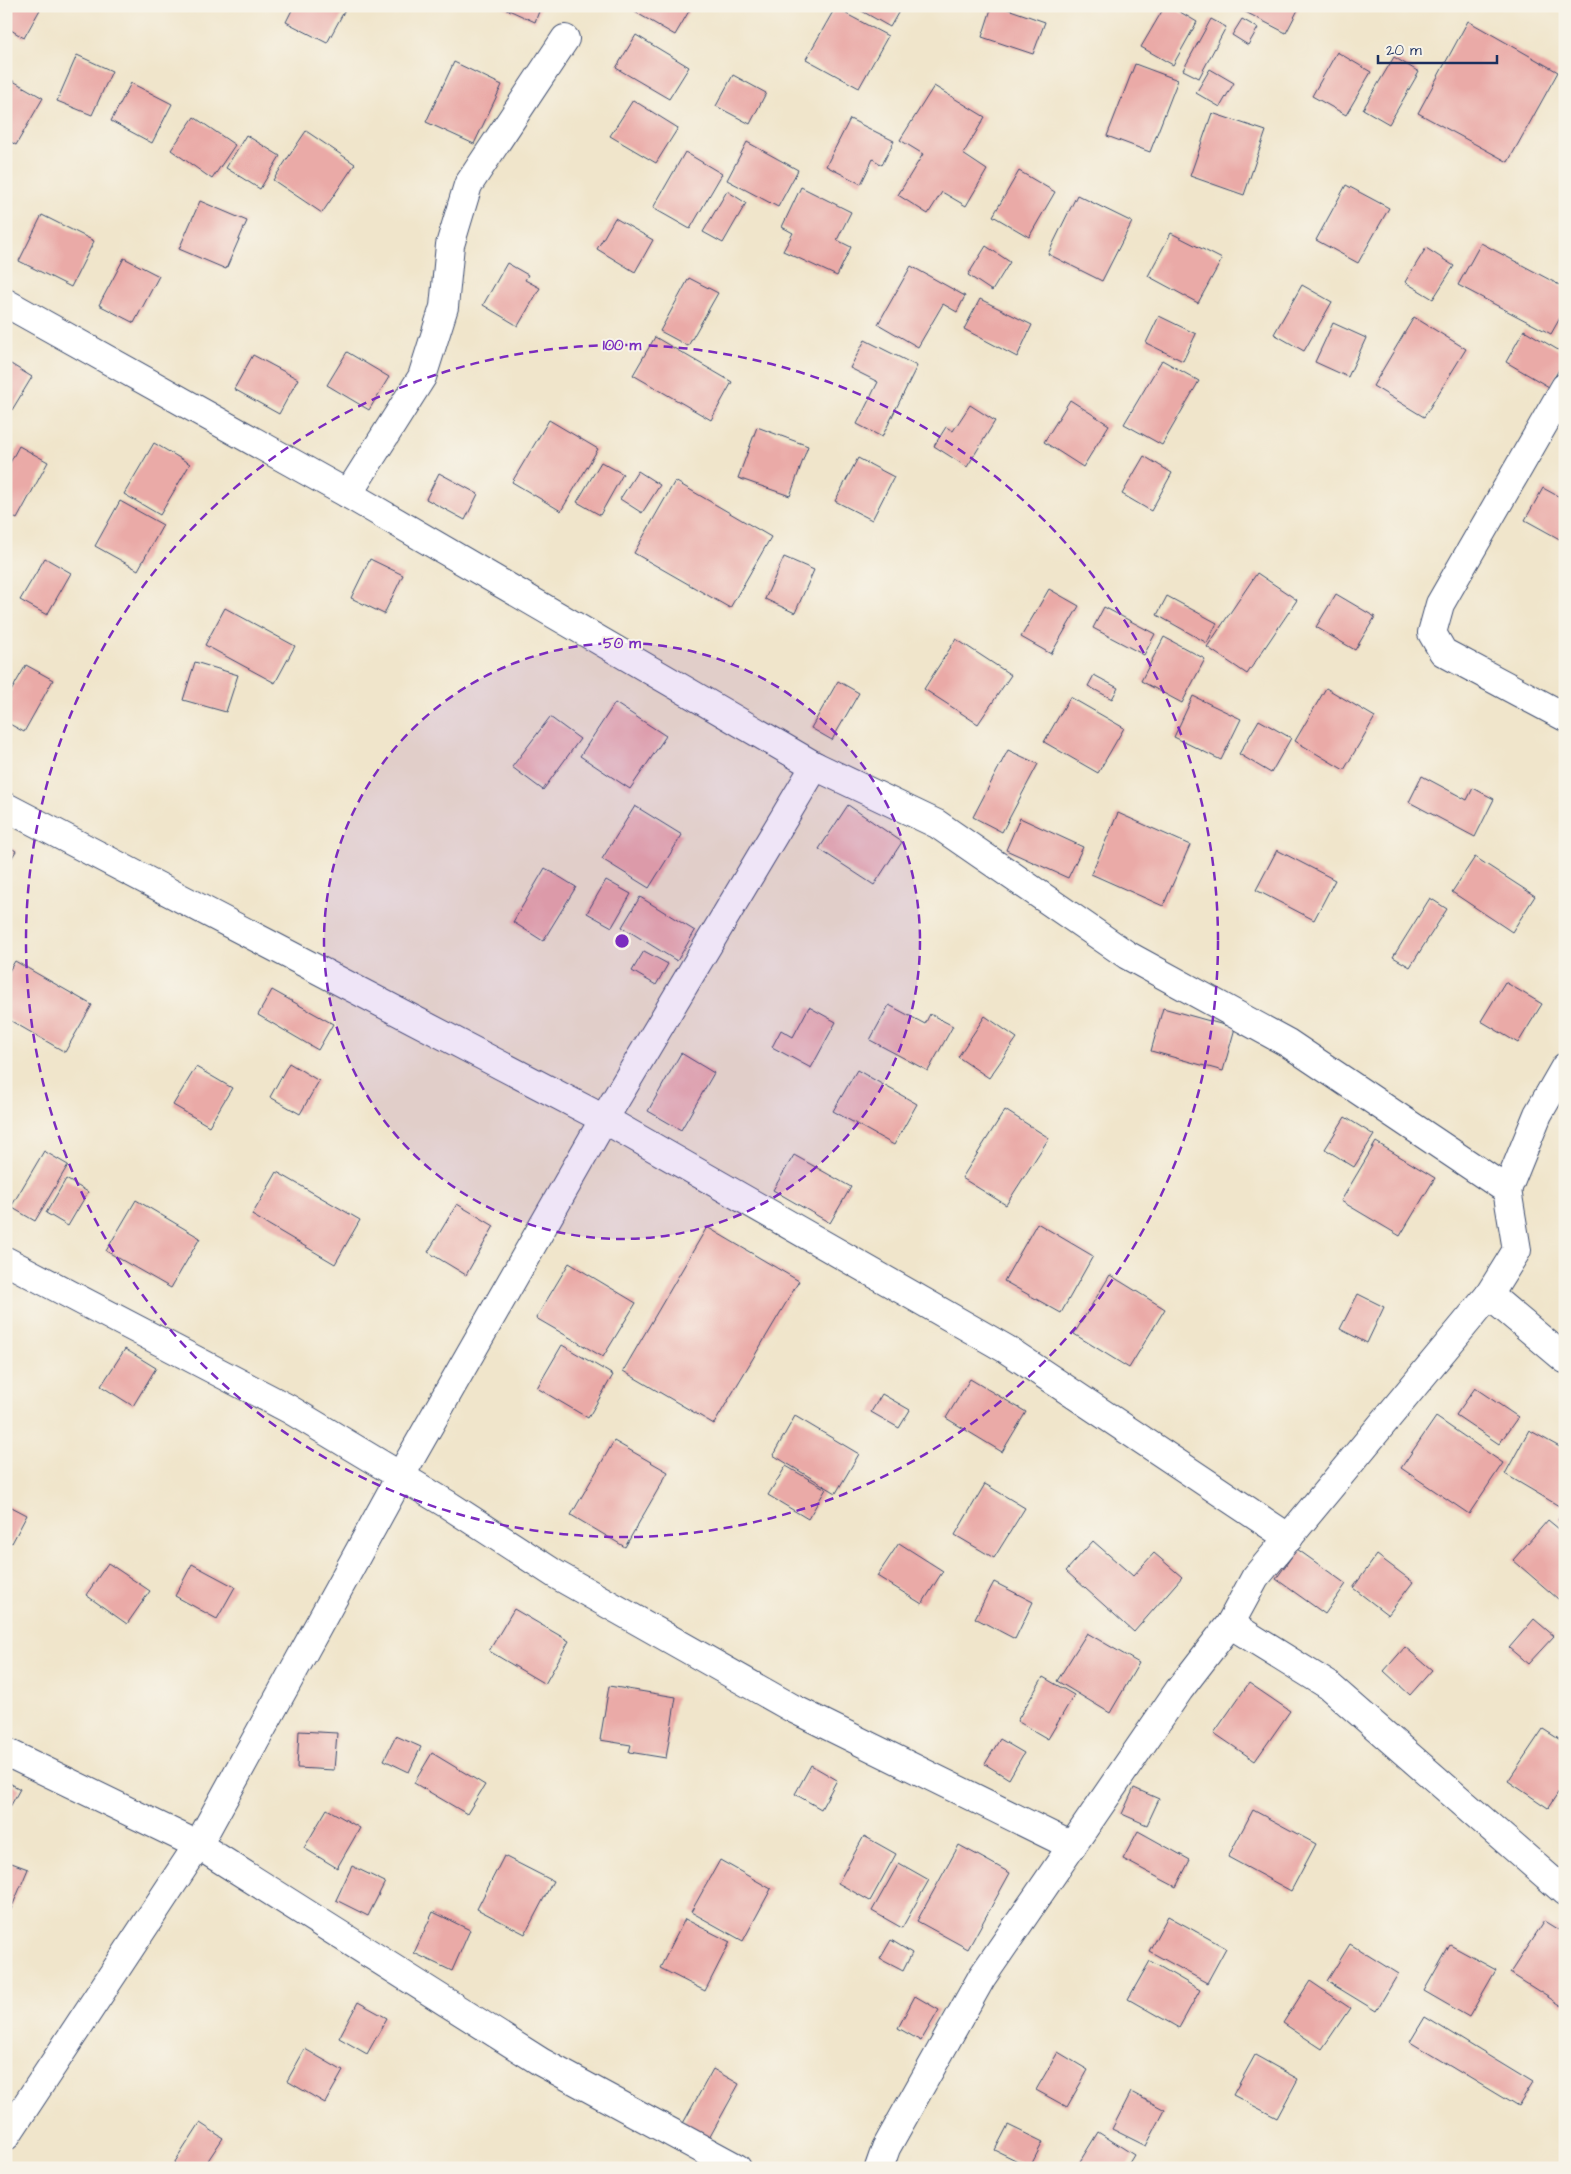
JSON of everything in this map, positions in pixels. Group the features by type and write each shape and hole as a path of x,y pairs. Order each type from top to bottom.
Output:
{"street":[{"path":"348,494 422,377 444,307 450,245 468,186 565,39"},
{"path":"6,303 348,494 815,766 937,824 1126,954 1288,1044 1507,1190"},
{"path":"1565,387 1440,604 1432,633 1443,652 1565,717"},
{"path":"6,2136 198,1845 401,1476 604,1119 815,766"},
{"path":"6,807 604,1119 1006,1349 1289,1538"},
{"path":"879,2168 886,2148 982,1976 1179,1690 1230,1624 1255,1578 1489,1295 1517,1250 1507,1190 1538,1114 1565,1067"},
{"path":"6,1261 289,1408 556,1574 792,1708 1072,1846"},
{"path":"1489,1295 1565,1359"},
{"path":"1230,1624 1328,1685 1565,1892"},
{"path":"6,1752 198,1845 541,2062 737,2168"}],"building":[{"path":"6,6 42,6 24,38 6,27"},
{"path":"294,6 347,6 327,43 286,22"},
{"path":"500,6 541,6 535,22"},
{"path":"639,6 692,6 675,35 635,12"},
{"path":"853,6 902,6 890,27"},
{"path":"992,6 999,6 1045,22 1033,54 982,37"},
{"path":"1165,6 1170,6 1197,22 1173,65 1141,47"},
{"path":"1234,6 1300,6 1286,33"},
{"path":"835,8 888,36 859,88 806,59"},
{"path":"1211,19 1226,27 1199,78 1183,70"},
{"path":"1242,19 1258,28 1248,45 1232,35"},
{"path":"1468,21 1558,72 1508,162 1418,113"},
{"path":"636,35 689,67 669,99 616,68"},
{"path":"1337,52 1371,72 1346,115 1312,96"},
{"path":"77,55 112,71 92,115 57,101"},
{"path":"1394,57 1419,72 1389,124 1363,109"},
{"path":"454,62 502,85 474,144 426,122"},
{"path":"1135,64 1178,80 1150,152 1107,136"},
{"path":"1210,69 1234,83 1220,107 1196,93"},
{"path":"733,75 766,93 750,124 716,106"},
{"path":"6,77 43,98 16,145 6,139"},
{"path":"131,83 172,104 152,143 111,121"},
{"path":"934,86 985,117 963,154 987,170 966,206 942,192 928,214 898,195 923,154 900,140"},
{"path":"633,100 678,128 656,163 610,136"},
{"path":"1212,113 1266,131 1244,195 1190,176"},
{"path":"194,117 235,145 212,179 171,150"},
{"path":"850,119 894,141 882,165 873,159 861,184 826,166"},
{"path":"306,131 355,164 322,213 273,180"},
{"path":"246,135 280,156 260,189 226,168"},
{"path":"747,142 798,170 778,207 727,180"},
{"path":"685,152 722,174 690,229 653,208"},
{"path":"1019,171 1055,192 1029,237 993,216"},
{"path":"1346,185 1389,208 1358,263 1316,240"},
{"path":"801,187 851,212 837,240 851,247 837,276 783,251 793,233 782,227"},
{"path":"727,191 746,203 723,243 703,232"},
{"path":"1077,195 1132,222 1102,281 1048,254"},
{"path":"200,201 247,221 226,269 179,249"},
{"path":"42,215 94,241 71,287 19,261"},
{"path":"615,218 653,240 635,272 597,249"},
{"path":"1171,233 1222,259 1198,303 1148,276"},
{"path":"1481,243 1565,288 1565,309 1551,334 1458,285"},
{"path":"986,246 1010,262 992,291 968,275"},
{"path":"1426,248 1454,266 1433,299 1405,282"},
{"path":"124,258 159,276 134,323 99,305"},
{"path":"507,263 528,275 525,280 540,288 518,326 483,305"},
{"path":"911,266 965,296 957,312 943,304 918,347 878,324"},
{"path":"689,278 718,293 688,346 660,331"},
{"path":"1302,285 1332,302 1304,351 1274,334"},
{"path":"980,299 1032,325 1017,357 964,329"},
{"path":"1159,316 1196,334 1183,361 1146,343"},
{"path":"1414,317 1466,349 1424,417 1373,386"},
{"path":"1333,323 1366,338 1348,377 1315,362"},
{"path":"1524,330 1565,354 1565,359 1549,387 1506,362"},
{"path":"655,337 732,382 711,420 633,375"},
{"path":"865,340 917,366 882,437 857,424 878,382 850,368"},
{"path":"347,352 389,377 369,410 327,385"},
{"path":"253,355 298,379 279,414 234,389"},
{"path":"1162,360 1199,381 1162,445 1124,424"},
{"path":"6,361 32,377 12,410 6,406"},
{"path":"1070,400 1109,425 1083,467 1044,442"},
{"path":"970,405 995,421 967,467 934,446 946,427 953,431"},
{"path":"549,420 598,449 561,511 512,482"},
{"path":"757,427 808,446 790,496 738,478"},
{"path":"154,443 190,464 160,515 124,494"},
{"path":"19,446 48,462 17,519 6,513 6,470"},
{"path":"1144,456 1172,473 1151,511 1122,494"},
{"path":"858,458 894,477 872,520 835,501"},
{"path":"601,462 623,474 600,515 577,502"},
{"path":"638,471 660,485 642,513 620,499"},
{"path":"439,473 478,494 465,520 426,499"},
{"path":"675,481 771,537 730,608 634,553"},
{"path":"1543,488 1565,500 1565,542 1525,520"},
{"path":"120,501 163,525 138,570 95,546"},
{"path":"784,557 814,570 795,613 765,599"},
{"path":"45,558 71,573 47,615 20,600"},
{"path":"370,559 403,575 384,614 351,598"},
{"path":"1257,573 1297,600 1247,674 1207,647"},
{"path":"1049,589 1079,606 1051,654 1021,637"},
{"path":"1336,594 1375,617 1355,650 1316,627"},
{"path":"1167,596 1217,623 1207,643 1157,615"},
{"path":"1104,607 1155,634 1144,655 1093,628"},
{"path":"225,608 295,646 275,683 205,645"},
{"path":"1164,637 1205,659 1182,703 1141,681"},
{"path":"956,639 1011,675 978,724 924,689"},
{"path":"195,662 238,675 226,712 183,700"},
{"path":"26,665 53,680 24,732 6,722 6,700"},
{"path":"1094,675 1118,688 1112,699 1088,686"},
{"path":"838,681 859,693 832,740 811,728"},
{"path":"1326,688 1375,717 1344,770 1295,741"},
{"path":"1193,696 1241,719 1221,760 1174,737"},
{"path":"1070,697 1124,728 1098,773 1044,742"},
{"path":"615,703 666,736 630,789 580,756"},
{"path":"550,717 580,739 543,790 512,767"},
{"path":"1259,720 1291,738 1271,773 1239,754"},
{"path":"1008,750 1038,764 1002,832 973,817"},
{"path":"1422,776 1467,800 1473,788 1494,799 1475,837 1409,802"},
{"path":"848,805 902,842 874,885 819,849"},
{"path":"635,806 682,835 649,888 602,859"},
{"path":"1118,813 1190,845 1163,906 1091,874"},
{"path":"1020,818 1083,847 1068,878 1006,850"},
{"path":"6,845 16,851 6,867"},
{"path":"1277,850 1335,880 1314,920 1256,890"},
{"path":"1475,857 1535,896 1512,932 1452,892"},
{"path":"545,868 576,887 543,941 513,922"},
{"path":"606,880 631,894 612,927 587,913"},
{"path":"640,897 695,931 677,961 622,927"},
{"path":"1430,898 1447,909 1410,967 1393,957"},
{"path":"644,951 668,964 656,985 632,971"},
{"path":"15,961 92,1005 65,1052 6,1018 6,976"},
{"path":"1505,982 1542,1004 1518,1043 1481,1021"},
{"path":"272,990 333,1024 318,1050 258,1015"},
{"path":"889,1005 925,1024 930,1014 953,1026 928,1071 870,1040"},
{"path":"809,1007 836,1022 811,1068 772,1047 781,1030 793,1037"},
{"path":"1163,1008 1235,1028 1223,1071 1151,1051"},
{"path":"985,1016 1017,1038 989,1078 958,1057"},
{"path":"681,1053 714,1073 681,1130 648,1111"},
{"path":"289,1063 319,1081 300,1114 270,1097"},
{"path":"196,1067 232,1088 209,1126 173,1105"},
{"path":"857,1070 917,1104 894,1145 833,1111"},
{"path":"1005,1110 1049,1138 1006,1205 962,1178"},
{"path":"1345,1117 1374,1135 1354,1167 1325,1149"},
{"path":"1376,1142 1435,1178 1400,1236 1341,1201"},
{"path":"44,1151 68,1165 35,1221 11,1207"},
{"path":"794,1155 851,1187 830,1223 773,1190"},
{"path":"277,1172 360,1220 335,1264 252,1215"},
{"path":"66,1179 88,1192 68,1226 46,1213"},
{"path":"136,1200 200,1238 171,1288 106,1251"},
{"path":"457,1204 494,1226 466,1275 428,1252"},
{"path":"1037,1223 1093,1256 1061,1313 1004,1281"},
{"path":"707,1227 799,1281 714,1424 623,1371"},
{"path":"569,1263 636,1303 603,1357 536,1318"},
{"path":"1110,1275 1165,1309 1129,1368 1074,1334"},
{"path":"1358,1294 1384,1307 1367,1343 1340,1329"},
{"path":"562,1345 613,1375 588,1418 537,1388"},
{"path":"125,1349 156,1368 133,1406 101,1386"},
{"path":"970,1379 1026,1412 1002,1452 946,1418"},
{"path":"1475,1388 1518,1417 1499,1444 1456,1415"},
{"path":"882,1394 910,1410 899,1428 871,1412"},
{"path":"795,1416 859,1454 836,1493 773,1455"},
{"path":"1436,1417 1503,1463 1469,1514 1401,1468"},
{"path":"1529,1430 1565,1450 1565,1497 1559,1506 1505,1474"},
{"path":"614,1441 668,1472 625,1547 571,1515"},
{"path":"786,1466 826,1489 808,1519 768,1495"},
{"path":"985,1484 1025,1508 994,1558 955,1535"},
{"path":"6,1504 27,1515 12,1543 6,1540"},
{"path":"1565,1510 1565,1525 1558,1520"},
{"path":"1548,1520 1565,1534 1565,1605 1513,1560"},
{"path":"1093,1541 1133,1576 1154,1553 1182,1577 1134,1632 1066,1571"},
{"path":"899,1543 943,1571 922,1604 877,1576"},
{"path":"1297,1549 1346,1584 1325,1614 1276,1579"},
{"path":"1377,1555 1413,1582 1388,1615 1353,1588"},
{"path":"108,1563 150,1591 127,1624 86,1595"},
{"path":"192,1564 235,1587 217,1619 175,1596"},
{"path":"994,1582 1033,1602 1015,1639 975,1618"},
{"path":"514,1609 569,1641 545,1684 489,1651"},
{"path":"1534,1619 1554,1636 1528,1664 1509,1648"},
{"path":"1087,1633 1139,1663 1110,1713 1057,1681"},
{"path":"1405,1647 1432,1670 1410,1695 1384,1671"},
{"path":"1043,1677 1074,1695 1048,1739 1017,1721"},
{"path":"1249,1683 1290,1711 1255,1761 1214,1733"},
{"path":"609,1686 676,1697 666,1758 629,1752 631,1745 600,1740"},
{"path":"1543,1729 1565,1743 1565,1782 1548,1808 1508,1781"},
{"path":"299,1731 337,1733 334,1770 297,1768"},
{"path":"396,1736 421,1747 409,1772 384,1760"},
{"path":"1000,1739 1024,1753 1009,1779 985,1764"},
{"path":"432,1753 485,1785 467,1814 414,1783"},
{"path":"811,1765 837,1780 821,1809 795,1794"},
{"path":"6,1781 20,1789 6,1814"},
{"path":"1134,1788 1159,1799 1147,1825 1122,1814"},
{"path":"327,1809 360,1828 337,1868 304,1848"},
{"path":"1253,1810 1316,1844 1291,1891 1228,1857"},
{"path":"1138,1831 1190,1860 1176,1887 1123,1859"},
{"path":"864,1836 896,1854 870,1901 838,1883"},
{"path":"959,1845 1010,1873 968,1949 917,1921"},
{"path":"504,1856 553,1881 525,1934 477,1909"},
{"path":"720,1860 771,1889 743,1941 691,1912"},
{"path":"6,1861 28,1869 6,1921"},
{"path":"899,1863 929,1880 902,1928 872,1911"},
{"path":"352,1866 385,1882 368,1916 336,1900"},
{"path":"433,1912 470,1930 452,1971 414,1953"},
{"path":"1168,1916 1226,1948 1207,1983 1149,1951"},
{"path":"685,1919 730,1942 705,1991 660,1968"},
{"path":"1544,1921 1565,1934 1565,2002 1562,2006 1510,1973"},
{"path":"891,1940 912,1953 903,1971 880,1959"},
{"path":"1350,1944 1398,1974 1376,2011 1327,1981"},
{"path":"1450,1945 1496,1970 1469,2017 1424,1991"},
{"path":"1150,1961 1200,1990 1179,2028 1128,1999"},
{"path":"1310,1981 1350,2008 1322,2049 1283,2023"},
{"path":"915,1996 939,2010 921,2041 898,2028"},
{"path":"358,2002 387,2018 367,2054 339,2038"},
{"path":"1425,2017 1533,2083 1518,2107 1410,2042"},
{"path":"305,2049 343,2071 325,2103 287,2081"},
{"path":"1058,2052 1088,2070 1067,2107 1036,2090"},
{"path":"1255,2055 1298,2079 1277,2118 1233,2095"},
{"path":"713,2069 739,2084 707,2142 681,2127"},
{"path":"1131,2092 1165,2110 1146,2146 1112,2129"},
{"path":"200,2123 223,2138 203,2168 171,2168"},
{"path":"1008,2125 1043,2142 1030,2167 995,2150"},
{"path":"1098,2132 1134,2155 1126,2168 1076,2168"}]}
